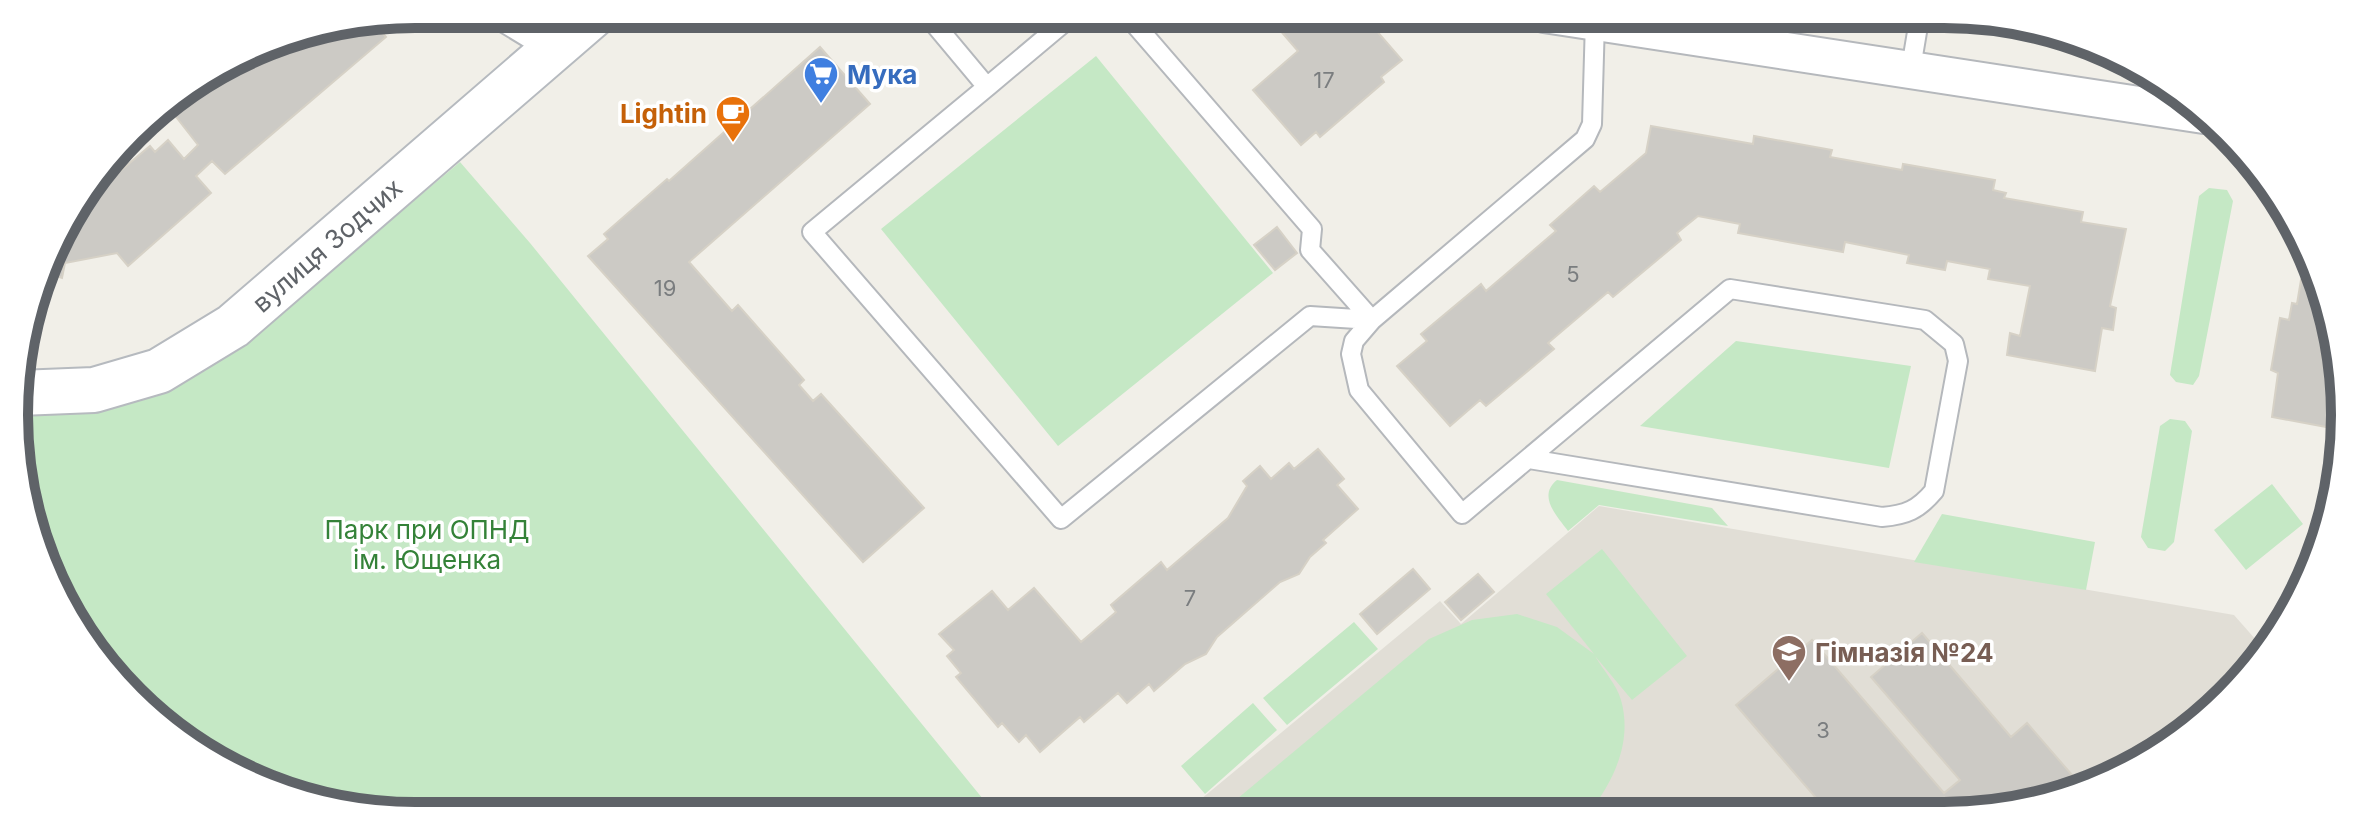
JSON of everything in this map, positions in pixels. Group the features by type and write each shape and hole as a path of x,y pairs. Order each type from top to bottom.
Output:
{"main road":[{"name":"вулиця Зодчих","path":"29,393 94,390 159,371 233,326 577,28"}],"street":[{"path":"1642,28 2185,112"}],"lane":[{"path":"512,28 550,51"},
{"path":"938,28 987,87"},
{"path":"1057,28 812,232 1061,519 1310,316 1372,320"},
{"path":"1138,28 1312,229 1310,250 1372,320"},
{"path":"1529,459 1882,517 1905,515 1920,507 1934,491 1958,361 1954,344 1925,320 1730,289 1462,514 1359,390 1351,354 1354,341 1372,320 1585,139 1592,124 1595,28"},
{"path":"1911,68 1918,28"}],"shaded area":[{"name":"Гімназія №24","path":"1599,506 2234,615 2258,642 2218,689 2180,722 2138,750 2092,773 2044,789 1995,799 1944,802 1197,802 1440,601 1461,624"}],"green space":[{"path":"1096,56 1273,273 1058,446 881,229"},
{"name":"Парк при ОПНД ім. Ющенка","path":"460,162 530,243 985,802 415,802 364,799 315,789 267,773 200,737 160,706 124,670 93,630 68,586 57,563 35,490 28,416 169,392 247,341"},
{"path":"2209,188 2227,190 2233,201 2199,376 2193,385 2176,382 2170,375 2199,196"},
{"path":"1736,341 1911,366 1889,468 1640,426"},
{"path":"2170,419 2185,421 2192,431 2174,542 2165,551 2148,548 2141,537 2160,426"},
{"path":"1557,480 1712,508 1728,526 1599,505 1568,531 1549,499 1551,486"},
{"path":"2272,484 2303,524 2246,570 2214,530"},
{"path":"1942,514 2095,542 2086,590 1914,562"},
{"path":"1602,549 1687,656 1632,700 1595,656 1619,694 1624,716 1618,761 1596,802 1233,802 1429,639 1472,620 1517,614 1557,627 1594,654 1546,594"},
{"path":"1354,622 1378,649 1287,725 1263,698"},
{"path":"1253,703 1277,730 1205,794 1181,766"}],"building":[{"path":"1278,28 1374,28 1402,60 1381,77 1384,82 1320,137 1316,132 1301,145 1253,90 1298,51"},
{"path":"380,30 386,37 225,174 212,161 196,176 211,193 128,266 117,253 65,263 62,278 54,275 80,221 104,185 150,146 155,152 168,140 184,159 198,145 173,113 221,80 267,57 315,41"},
{"path":"820,47 870,104 689,262 732,311 738,305 804,380 799,385 813,401 821,394 924,508 863,562 588,256 608,239 604,234 667,179 669,181"},
{"path":"1651,126 1753,144 1754,136 1832,150 1830,157 1902,170 1903,164 1995,180 1993,190 2006,193 2004,198 2083,212 2081,222 2126,229 2110,306 2116,308 2113,330 2102,328 2095,371 2007,355 2010,333 2020,336 2030,286 1988,279 1990,269 1947,261 1945,270 1907,263 1909,255 1845,242 1843,252 1738,233 1740,224 1698,216 1677,233 1681,240 1613,297 1608,292 1548,343 1554,349 1486,406 1480,400 1450,426 1397,366 1427,341 1421,334 1481,284 1486,291 1556,231 1550,225 1594,186 1600,192 1646,153"},
{"path":"1277,227 1297,253 1275,270 1254,245"},
{"path":"2301,280 2307,281 2318,315 2328,364 2330,428 2272,417 2278,373 2271,370 2280,318 2289,320 2292,303 2297,304"},
{"path":"1318,449 1344,479 1337,485 1358,509 1323,540 1326,543 1310,557 1299,574 1280,582 1217,637 1206,654 1185,664 1154,691 1149,684 1127,703 1118,693 1084,722 1080,717 1040,752 1026,735 1019,742 1002,723 998,727 956,677 961,673 947,656 954,650 939,634 992,591 1008,610 1034,588 1081,642 1116,612 1111,605 1161,562 1167,570 1228,518 1247,486 1243,481 1260,466 1271,479 1289,463 1294,469"},
{"path":"1413,569 1430,589 1377,634 1360,614"},
{"path":"1478,574 1494,592 1461,620 1445,602"},
{"path":"1922,633 2011,737 2027,723 2073,779 1995,799 1820,802 1736,705 1812,640 1944,793 1960,780 1871,677"}],"place":[{"name":"Мука","path":"821,105"},
{"name":"Lightin","path":"733,144"},
{"name":"Гімназія №24","path":"1789,683"}]}
